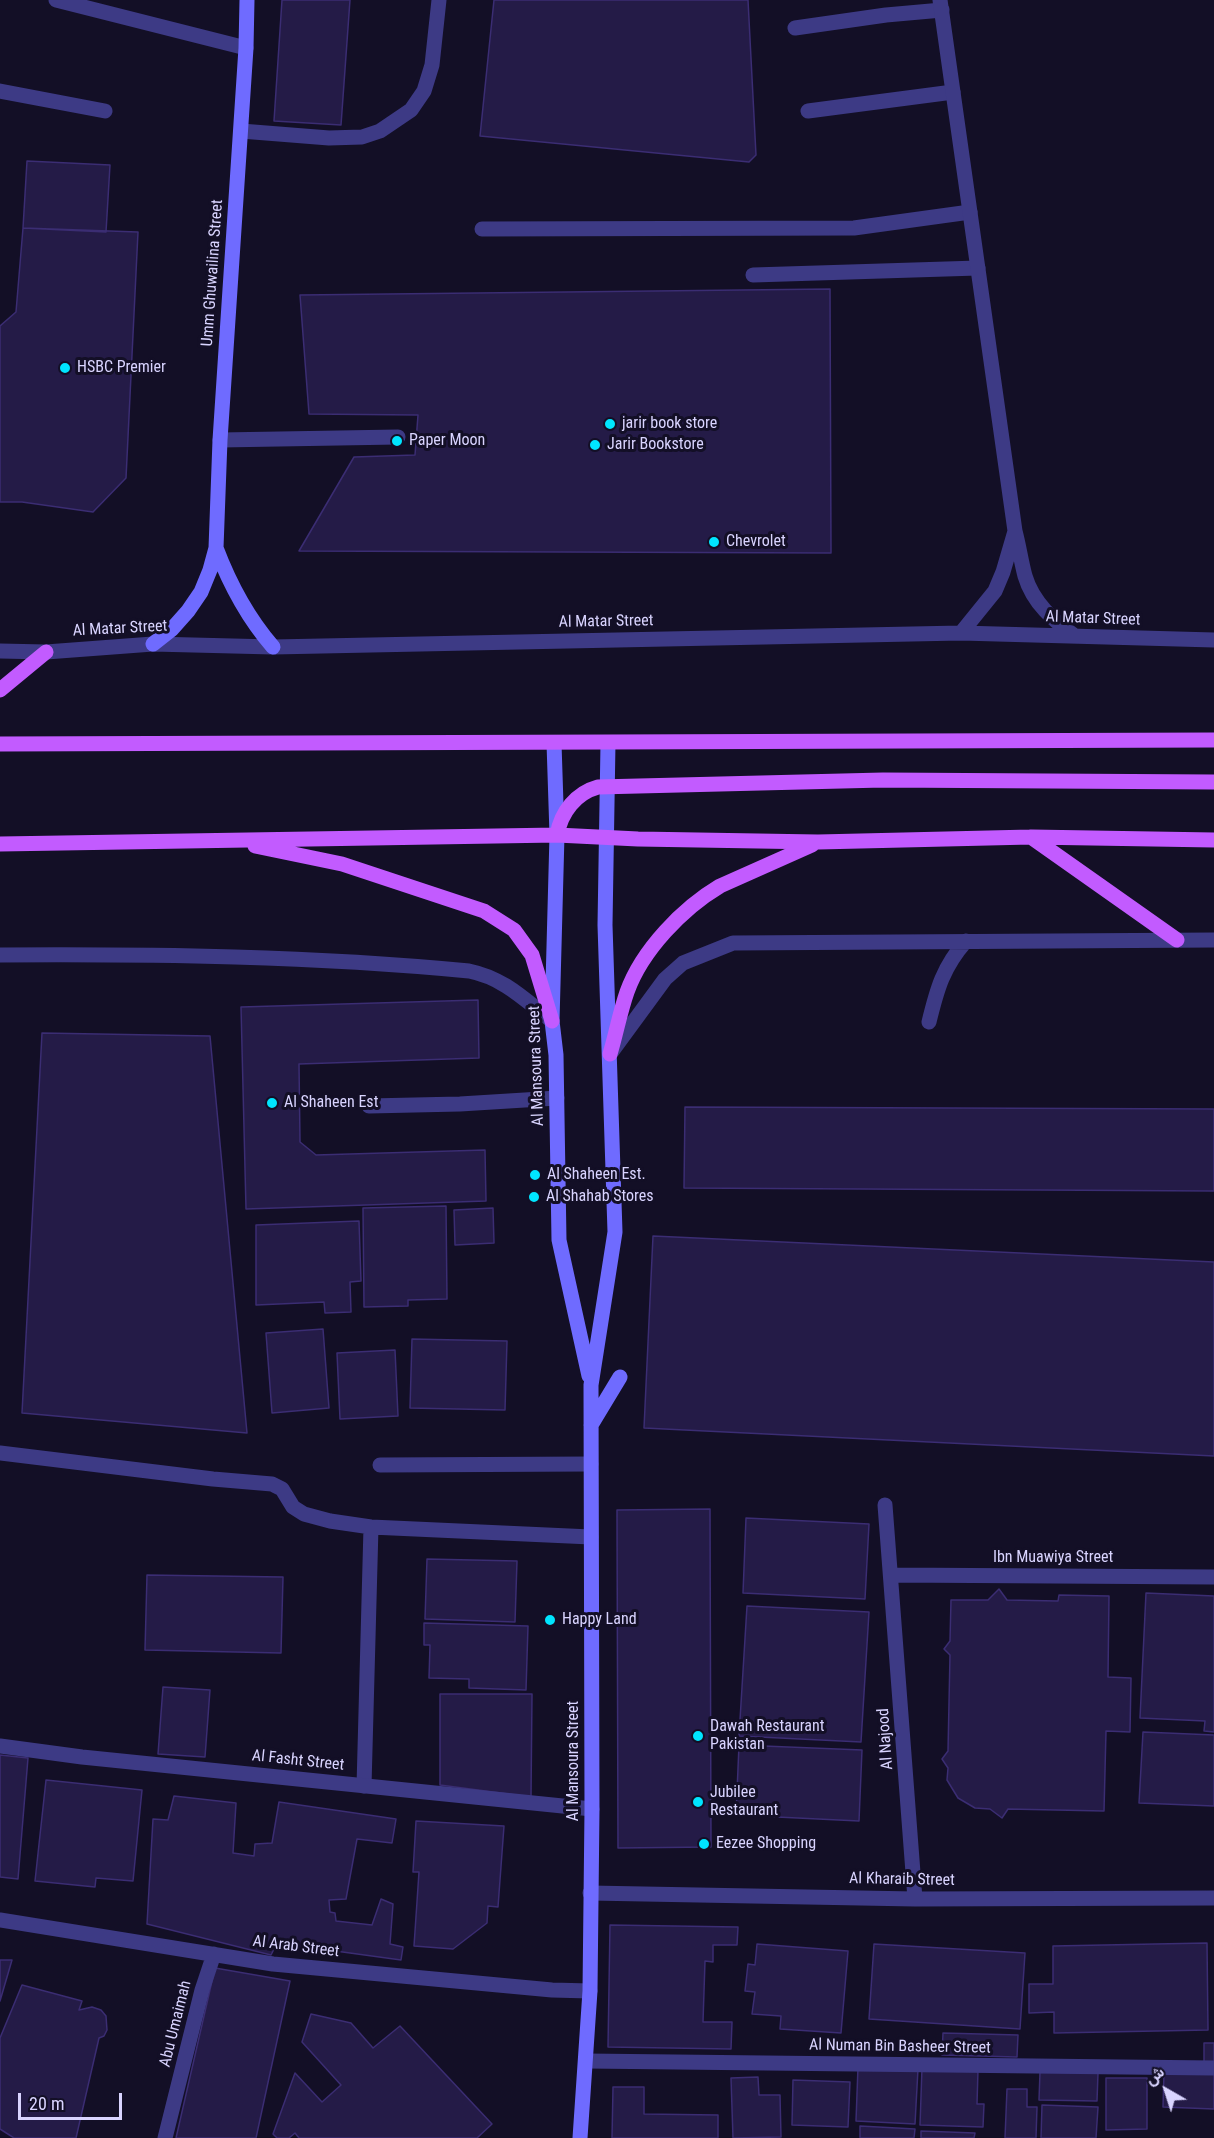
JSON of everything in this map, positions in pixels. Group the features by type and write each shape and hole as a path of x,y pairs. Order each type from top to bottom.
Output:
{"main road":[{"name":"Umm Ghuwailina Street","path":"153,644 172,629 201,592 216,548 220,440 241,131 247,0"},
{"name":"Umm Ghuwailina Street","path":"216,548 234,592 258,630 273,647"},
{"path":"0,690 46,652"},
{"path":"0,744 1214,740"},
{"name":"Al Mansoura Street","path":"554,743 557,835 552,1021 556,1055 560,1240 591,1385"},
{"name":"Al Mansoura Street","path":"580,2138 590,1991 591,1385 615,1232 605,925 608,743"},
{"path":"557,835 562,817 573,801 590,790 608,787 883,780 1214,782"},
{"path":"0,844 557,835 819,842 1031,837 1214,840"},
{"path":"1031,837 1177,940"},
{"path":"228,841 342,864 484,912 514,930 532,955 552,1021"},
{"path":"610,1054 628,990 638,971 668,928 680,915 720,886 819,842"},
{"path":"591,1425 620,1377"}],"street":[{"path":"56,0 246,48"},
{"path":"241,131 329,138 362,136 380,131 411,110 424,91 432,65 439,0"},
{"path":"795,28 941,5 1015,531 1026,579 1040,605 1050,617 1075,636"},
{"path":"0,91 105,111"},
{"path":"808,111 953,92"},
{"path":"482,229 854,228 970,212"},
{"path":"753,275 978,268"},
{"path":"220,440 398,437"},
{"path":"961,633 994,591 1003,572 1015,531"},
{"name":"Al Matar Street","path":"0,651 46,652 153,644 273,647 961,633 1214,640"},
{"path":"610,1054 665,979 683,963 733,944 1214,940"},
{"path":"929,1022 944,971 966,941"},
{"path":"0,955 139,954 258,957 469,971 503,982 552,1021"},
{"path":"369,1106 460,1104 557,1098"},
{"path":"0,1454 272,1484 282,1489 293,1507 304,1514 330,1521 371,1527 591,1537"},
{"path":"380,1465 591,1464"},
{"name":"Al Najood","path":"885,1505 915,1899"},
{"path":"364,1786 371,1527"},
{"name":"Ibn Muawiya Street","path":"892,1575 1214,1577"},
{"name":"Al Fasht Street","path":"0,1746 82,1757 592,1809"},
{"name":"Al Kharaib Street","path":"590,1893 915,1899 1214,1898"},
{"name":"Al Arab Street","path":"0,1920 273,1964 552,1990 590,1991"},
{"name":"Abu Umaimah","path":"165,2138 202,1990 214,1954"},
{"name":"Al Numan Bin Basheer Street","path":"586,2061 1214,2068"}],"building":[{"path":"282,0 350,0 341,125 274,121"},
{"path":"494,0 748,0 756,155 749,162 480,136"},
{"path":"27,161 110,165 106,232 23,228"},
{"name":"HSBC Premier","path":"23,228 138,232 126,478 93,512 22,502 0,502 0,326 16,312"},
{"path":"830,289 831,553 299,551 354,457 415,455 418,415 309,414 300,295"},
{"name":"Al Shaheen Est","path":"478,1000 479,1058 299,1064 300,1142 316,1155 485,1150 486,1201 246,1209 241,1007"},
{"path":"42,1033 210,1036 247,1433 22,1413"},
{"path":"685,1107 1214,1109 1214,1191 684,1188"},
{"path":"446,1206 447,1299 408,1300 408,1306 364,1307 363,1208"},
{"path":"493,1208 494,1243 455,1245 454,1210"},
{"path":"359,1221 361,1281 350,1282 351,1312 325,1313 324,1302 256,1305 256,1225"},
{"path":"653,1236 1214,1262 1214,1456 644,1428"},
{"path":"323,1329 329,1408 272,1413 266,1333"},
{"path":"412,1339 507,1341 505,1410 410,1408"},
{"path":"395,1350 398,1416 340,1419 337,1353"},
{"path":"710,1509 711,1847 618,1848 617,1510"},
{"path":"746,1518 869,1524 865,1599 743,1593"},
{"path":"427,1559 517,1561 515,1622 425,1619"},
{"path":"147,1575 283,1577 281,1653 145,1650"},
{"path":"999,1589 1007,1600 1058,1601 1059,1595 1109,1596 1108,1677 1131,1678 1130,1732 1106,1731 1104,1811 1008,1809 1002,1818 990,1809 975,1808 958,1798 947,1780 948,1768 942,1759 948,1751 950,1655 944,1649 950,1641 951,1600 988,1600"},
{"path":"1146,1593 1214,1596 1214,1732 1204,1731 1205,1721 1140,1718"},
{"path":"747,1606 869,1612 861,1742 739,1736"},
{"path":"424,1623 528,1626 526,1690 469,1688 469,1679 429,1678 430,1645 424,1645"},
{"path":"163,1687 210,1690 205,1757 158,1754"},
{"path":"440,1694 532,1694 531,1797 440,1785"},
{"path":"1143,1732 1214,1735 1214,1806 1139,1803"},
{"path":"739,1745 862,1750 859,1821 736,1815"},
{"path":"0,1755 28,1758 18,1879 0,1877"},
{"path":"46,1780 142,1790 133,1881 96,1878 95,1887 35,1881"},
{"path":"174,1796 236,1803 233,1853 254,1856 255,1844 272,1843 279,1802 396,1819 392,1843 357,1839 346,1899 329,1900 330,1912 335,1913 336,1921 372,1925 381,1899 393,1904 390,1944 403,1947 401,1960 277,1943 271,1955 147,1924 153,1819 168,1820"},
{"path":"416,1821 504,1826 498,1907 488,1906 487,1923 453,1949 414,1946 419,1872 413,1872"},
{"path":"610,1925 738,1927 737,1945 713,1945 713,1962 705,1961 703,2022 732,2022 731,2049 608,2047"},
{"path":"1207,1943 1208,2030 1054,2033 1054,2012 1029,2013 1029,1984 1053,1984 1053,1946"},
{"path":"757,1944 848,1951 841,2033 780,2029 781,2016 752,2014 755,1992 745,1991 748,1964 755,1965"},
{"path":"874,1944 1025,1953 1020,2029 869,2019"},
{"path":"0,1960 12,1960 0,2001"},
{"path":"215,1968 290,1981 256,2138 176,2138"},
{"path":"22,1985 82,2001 79,2010 92,2007 101,2010 106,2016 107,2030 104,2036 99,2038 76,2138 14,2138 0,2129 0,2038"},
{"path":"311,2014 351,2023 373,2048 400,2026 492,2124 477,2138 299,2138 295,2133 289,2138 277,2138 273,2134 295,2073 322,2102 341,2085 302,2042"},
{"path":"943,2033 1018,2035 1017,2057 942,2055"},
{"path":"1204,2043 1214,2043 1214,2062 1204,2062"},
{"path":"858,2067 918,2069 915,2124 856,2121"},
{"path":"922,2068 978,2070 977,2104 984,2104 983,2127 920,2125"},
{"path":"1040,2072 1098,2073 1097,2101 1039,2100"},
{"path":"1164,2073 1214,2074 1214,2109 1163,2107"},
{"path":"758,2077 759,2095 780,2095 781,2137 733,2138 731,2078"},
{"path":"1106,2078 1147,2078 1147,2129 1106,2130"},
{"path":"793,2080 850,2082 848,2127 792,2125"},
{"path":"613,2087 644,2087 644,2114 718,2115 718,2138 612,2138"},
{"path":"1007,2089 1027,2089 1027,2107 1037,2107 1036,2138 1005,2138"},
{"path":"1042,2105 1098,2107 1096,2138 1041,2138"},
{"path":"860,2126 915,2129 914,2138 860,2138"},
{"path":"921,2131 975,2133 974,2138 921,2138"}],"place":[{"name":"HSBC Premier","path":"65,368"},
{"name":"jarir book store","path":"610,424"},
{"name":"Paper Moon","path":"397,441"},
{"name":"Jarir Bookstore","path":"595,445"},
{"name":"Chevrolet","path":"714,542"},
{"name":"Al Shaheen Est","path":"272,1103"},
{"name":"Al Shaheen Est.","path":"535,1175"},
{"name":"Al Shahab Stores","path":"534,1197"},
{"name":"Happy Land","path":"550,1620"},
{"name":"Dawah Restaurant Pakistan","path":"698,1736"},
{"name":"Jubilee Restaurant","path":"698,1802"},
{"name":"Eezee Shopping","path":"704,1844"}]}
